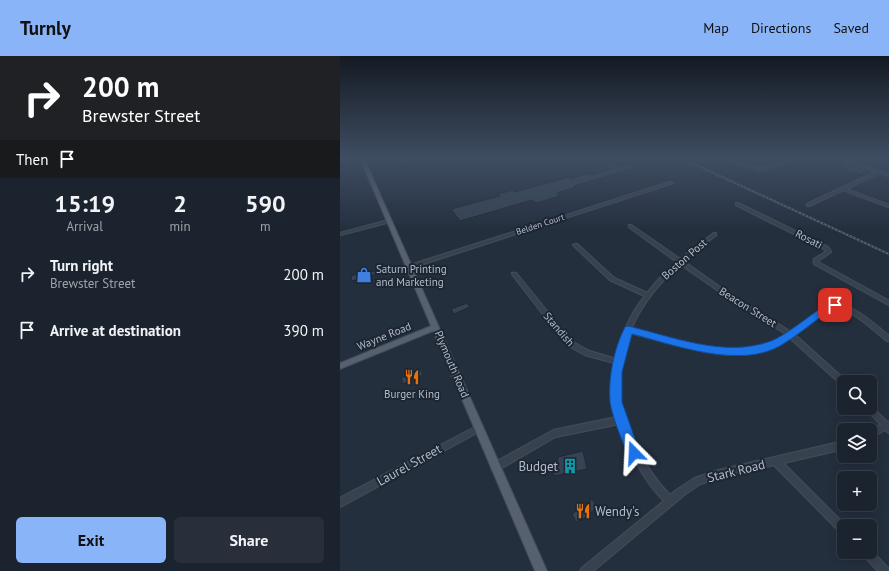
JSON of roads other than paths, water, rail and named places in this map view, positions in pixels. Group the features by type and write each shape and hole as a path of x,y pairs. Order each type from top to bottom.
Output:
{"main road":[{"name":"Plymouth Road","path":"373,182 541,571"},
{"name":"Wayne Road","path":"340,366 436,327"}],"street":[{"path":"808,205 858,182"},
{"name":"Belden Court","path":"409,266 671,183"},
{"path":"844,189 889,206"},
{"name":"Rosati","path":"738,204 826,248 829,252 816,260 816,263 889,303"},
{"path":"340,234 390,221"},
{"name":"Beacon Street","path":"630,226 725,293 790,334 837,377"},
{"name":"Boston Post","path":"670,501 660,492 638,460 621,420 616,402 616,385 619,362 628,330 648,295 662,278 715,234"},
{"path":"575,245 612,279 648,295"},
{"name":"Standish","path":"514,274 569,343 587,353 619,362"},
{"path":"628,330 706,349 730,352 765,348 790,334 830,306 838,305 855,313 889,339"},
{"path":"875,415 888,427 877,431"},
{"path":"495,467 554,434 621,420"},
{"name":"Laurel Street","path":"340,503 479,428"},
{"name":"Stark Road","path":"585,571 688,487 708,477 837,447"},
{"path":"775,461 837,523"},
{"path":"873,559 885,571"}],"railway":[{"path":"733,182 889,254"}],"place":[{"name":"Saturn Printing and Marketing","path":"364,275"},
{"name":"Burger King","path":"412,377"},
{"name":"Budget","path":"570,466"},
{"name":"Wendy's","path":"583,511"}]}
